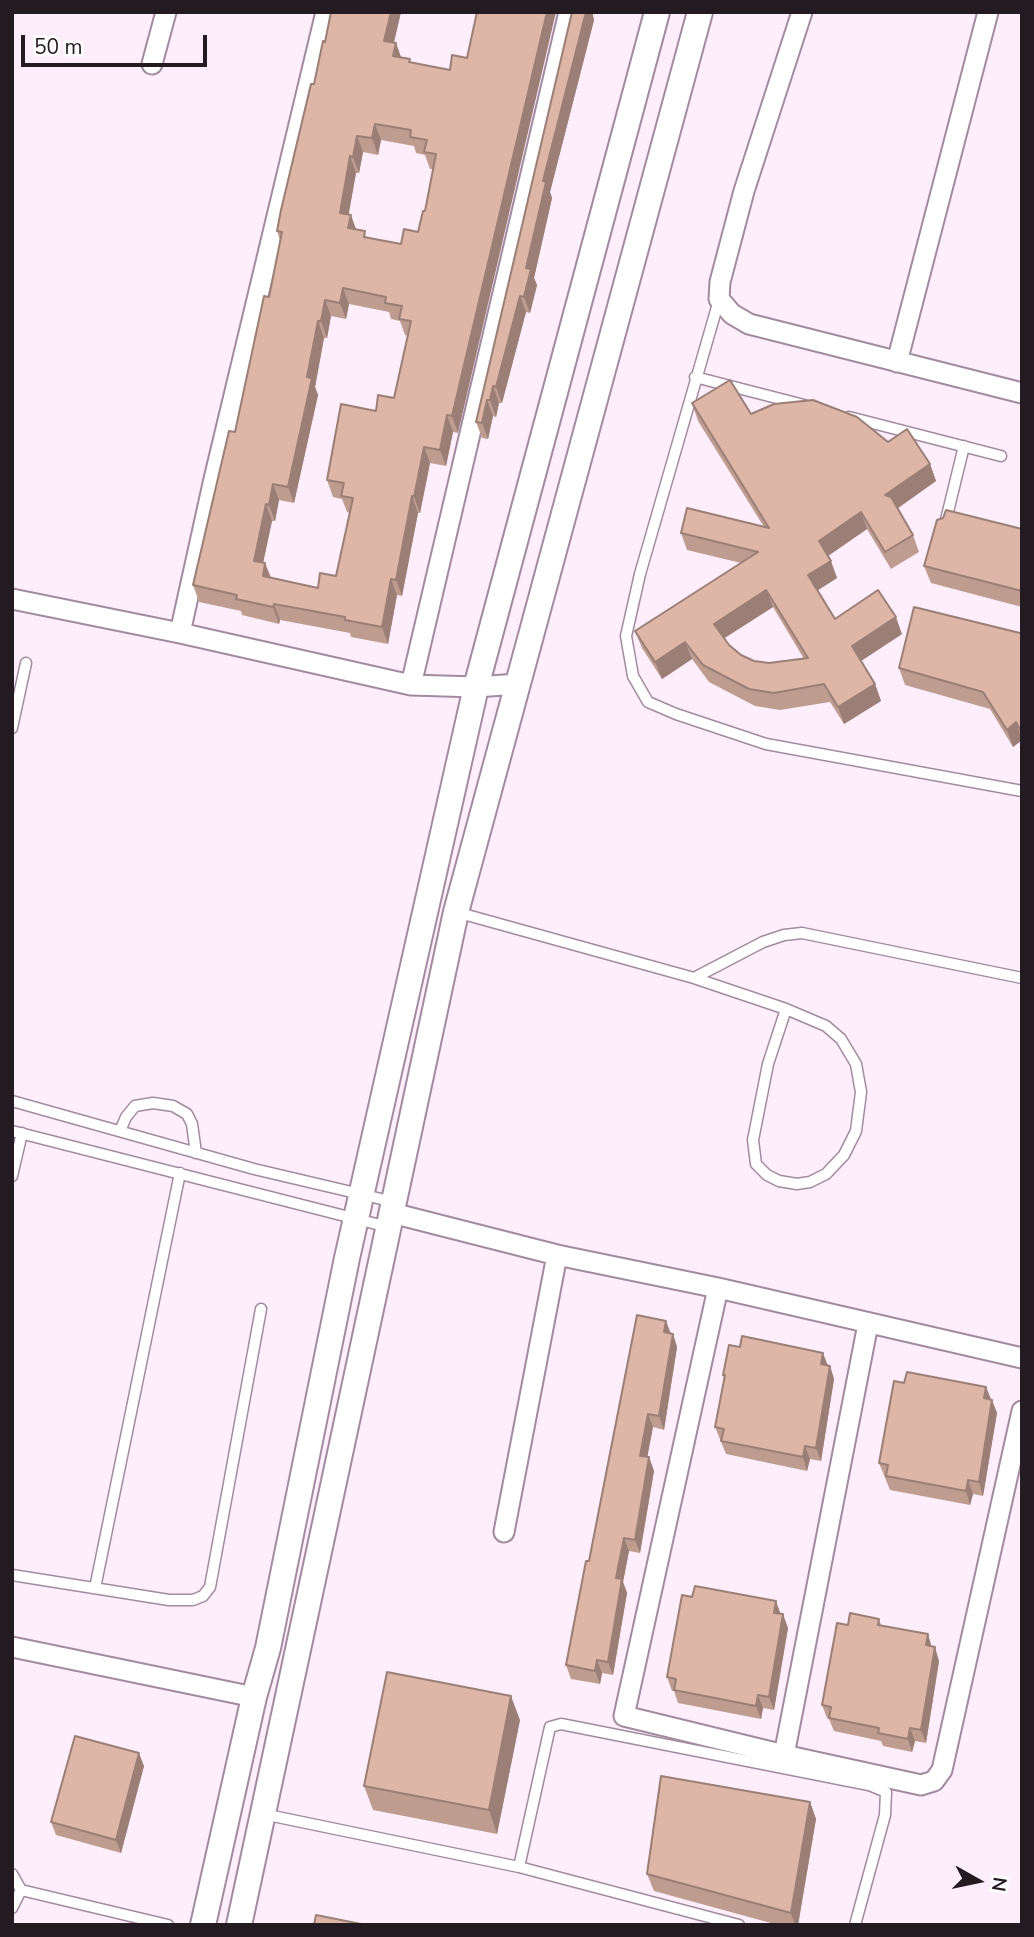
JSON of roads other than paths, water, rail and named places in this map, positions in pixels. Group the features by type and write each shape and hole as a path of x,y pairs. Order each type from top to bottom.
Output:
{"street":[{"path":"152,64 166,12"},
{"path":"180,633 214,479 326,12"},
{"path":"411,685 569,12"},
{"path":"203,1925 254,1697 268,1648 359,1207 476,687 657,12"},
{"path":"239,1925 456,912 699,12"},
{"path":"802,12 744,191 720,282 719,299 732,314 748,324 1022,393"},
{"path":"897,362 988,12"},
{"path":"12,599 180,633 411,685 476,687 517,684"},
{"path":"392,1214 556,1255 1022,1358"},
{"path":"504,1532 556,1255"},
{"path":"718,1289 624,1716 921,1785 934,1781 942,1770 1022,1411"},
{"path":"785,1755 868,1324"},
{"path":"12,1647 254,1697"}],"lane":[{"path":"719,299 640,575 626,636 633,676 648,702 765,744 1022,791"},
{"path":"695,377 816,408"},
{"path":"843,415 1001,456"},
{"path":"944,530 964,446"},
{"path":"12,728 26,663"},
{"path":"456,912 694,978 786,1009 826,1026 841,1039 856,1064 861,1092 856,1131 844,1155 826,1174 810,1182 797,1184 779,1181 767,1175 756,1164 753,1140 768,1064 786,1009"},
{"path":"694,978 763,942 783,935 802,933 1022,978"},
{"path":"12,1101 196,1153 359,1207 392,1214"},
{"path":"120,1131 135,1106 153,1103 173,1106 187,1114 192,1124 196,1153"},
{"path":"12,1176 17,1132 180,1173 392,1214"},
{"path":"96,1588 180,1173"},
{"path":"12,1575 169,1600 193,1600 203,1596 210,1587 261,1309"},
{"path":"519,1867 550,1727 561,1724 869,1785 886,1792 885,1815 855,1925"},
{"path":"262,1814 519,1867 739,1925"},
{"path":"12,1874 21,1890 168,1925"},
{"path":"12,1908 21,1890"}]}
